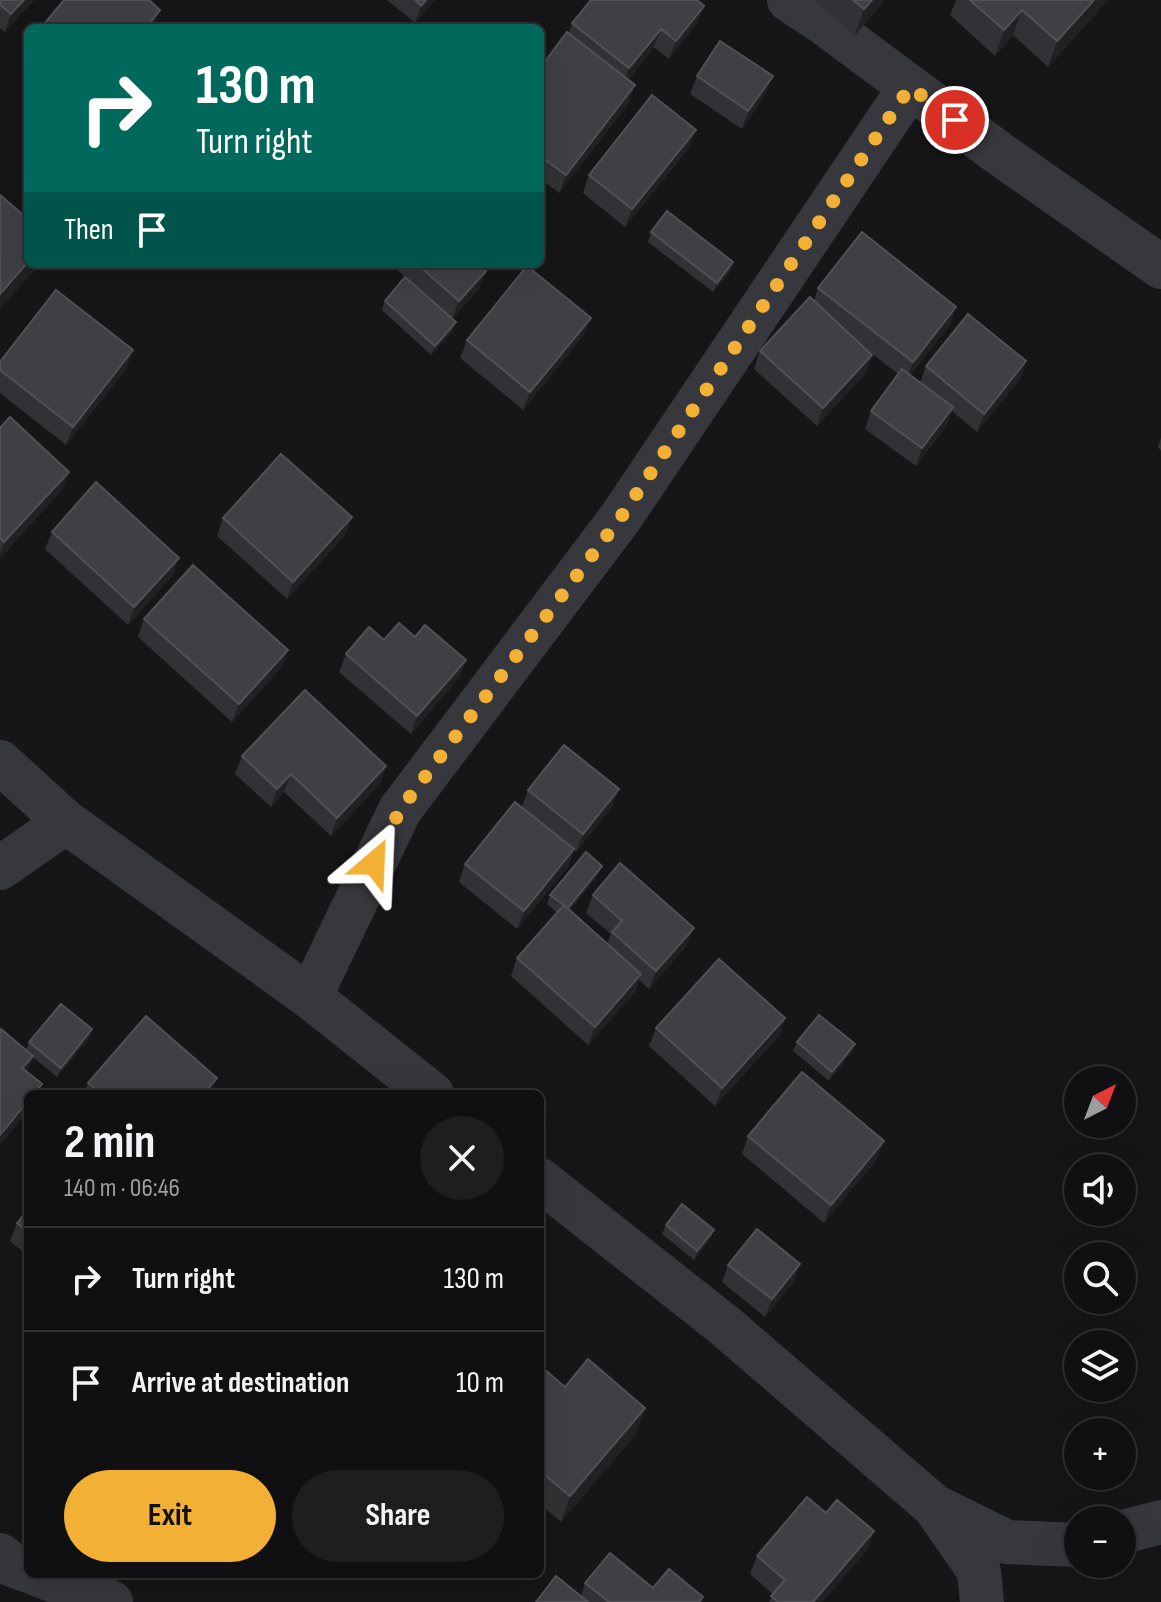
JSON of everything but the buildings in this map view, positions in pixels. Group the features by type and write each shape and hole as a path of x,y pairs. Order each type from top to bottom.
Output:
{"street":[{"path":"789,0 1161,267"},
{"path":"310,997 400,810 621,517 910,87"},
{"path":"0,762 66,822 310,997 427,1090"},
{"path":"0,868 66,822"},
{"path":"544,1183 724,1325 934,1506 1007,1542 1064,1544"},
{"path":"934,1506 979,1571 982,1602"},
{"path":"1136,1528 1161,1522"},
{"path":"43,1578 111,1602"}],"route":[{"path":"374,863 400,810 621,517 910,87 955,120"}]}
